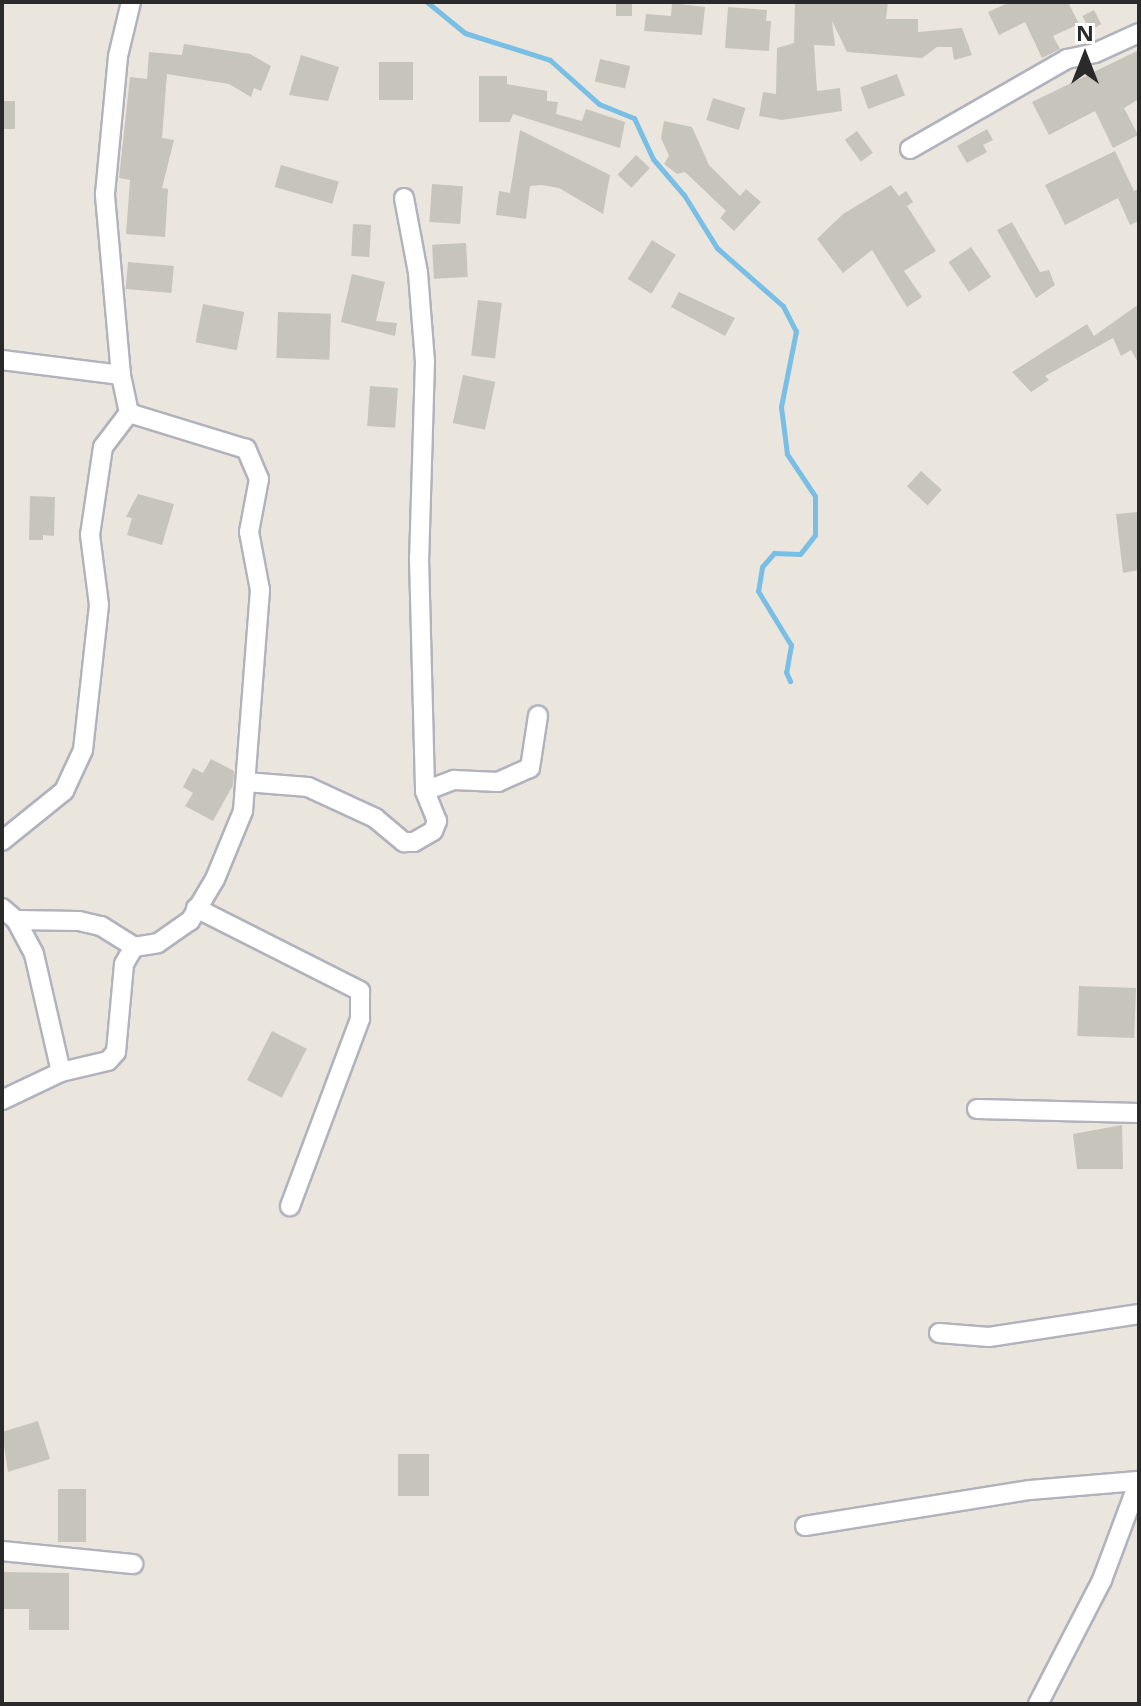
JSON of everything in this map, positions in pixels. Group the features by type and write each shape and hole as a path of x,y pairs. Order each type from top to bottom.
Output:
{"street":[{"path":"2,841 64,791 83,750 99,605 92,521 103,447 129,413 121,375 105,194 118,56 131,2"},
{"path":"910,149 1067,59 1095,53 1139,33"},
{"path":"246,782 308,787 375,818 404,842 424,838 437,821 425,791 419,558 425,361 418,273 404,198"},
{"path":"2,360 121,375"},
{"path":"2,1100 61,1072 108,1061 116,1052 121,973 134,947 173,935 196,908 215,879 243,811 260,590 249,532 259,479 246,449 129,413"},
{"path":"425,791 454,780 498,782 523,774 534,759 538,716"},
{"path":"196,908 360,991 360,1019 290,1206"},
{"path":"9,914 101,926 134,947"},
{"path":"9,914 34,954 61,1072"},
{"path":"977,1109 1139,1113"},
{"path":"939,1333 989,1337 1139,1314"},
{"path":"805,1526 1030,1490 1139,1481 1096,1594 1038,1704"},
{"path":"2,1551 133,1564"}],"building":[{"path":"616,2 632,2 632,16 616,16"},
{"path":"795,2 888,2 886,19 918,19 918,32 962,28 972,55 954,60 952,47 937,47 922,58 847,52 832,21 835,46 814,45 817,91 840,88 842,111 782,120 759,116 763,92 776,94 777,48 794,43"},
{"path":"1010,2 1068,2 1079,24 1053,36 1060,49 1042,58 1025,22 999,35 988,12"},
{"path":"672,3 705,7 702,35 644,31 646,14 671,16"},
{"path":"728,7 767,10 766,21 771,21 769,51 725,48"},
{"path":"1094,10 1101,24 1090,30 1082,16"},
{"path":"184,44 250,54 271,66 261,91 254,88 251,97 229,84 167,74 162,138 174,140 162,188 168,189 165,237 126,234 130,180 119,178 130,77 147,79 149,52 182,55"},
{"path":"1139,50 1139,99 1124,108 1138,135 1113,148 1095,111 1049,135 1032,102"},
{"path":"301,55 339,67 328,101 289,95"},
{"path":"600,59 630,66 625,88 595,81"},
{"path":"379,62 413,62 413,100 379,100"},
{"path":"897,74 905,96 868,109 860,87"},
{"path":"479,76 507,76 507,84 547,91 547,101 558,102 556,114 582,121 586,109 625,122 620,148 513,114 510,122 479,122"},
{"path":"713,98 746,108 739,130 706,120"},
{"path":"2,101 15,101 15,129 2,129"},
{"path":"664,121 692,127 709,165 740,196 746,189 761,202 734,231 720,218 726,211 685,172 677,174 664,164 669,156 661,138"},
{"path":"987,129 993,140 983,145 987,152 967,163 957,146"},
{"path":"520,130 610,175 603,214 559,188 542,185 530,186 526,219 496,215 499,191 510,193"},
{"path":"857,131 873,153 861,162 845,140"},
{"path":"1115,151 1134,191 1139,189 1139,221 1130,225 1118,198 1065,225 1045,185"},
{"path":"636,155 650,168 631,188 618,175"},
{"path":"281,165 339,182 332,204 275,187"},
{"path":"432,184 463,186 460,224 429,222"},
{"path":"891,185 899,196 906,191 913,202 907,206 936,251 904,271 922,297 907,307 872,250 843,273 817,239 843,214"},
{"path":"1012,222 1040,272 1049,270 1055,285 1036,298 997,230"},
{"path":"353,224 371,225 369,257 351,256"},
{"path":"652,240 676,255 651,294 628,279"},
{"path":"466,243 468,277 434,279 432,245"},
{"path":"971,247 991,277 969,292 949,262"},
{"path":"128,262 174,266 171,293 126,289"},
{"path":"352,274 385,282 376,321 397,323 395,336 341,322"},
{"path":"679,292 735,318 725,336 671,307"},
{"path":"478,300 502,303 495,359 471,356"},
{"path":"203,304 244,312 237,350 196,342"},
{"path":"1139,304 1139,364 1131,350 1121,356 1113,338 1045,376 1049,380 1031,392 1012,372 1087,324 1094,336"},
{"path":"278,312 331,314 329,360 276,358"},
{"path":"463,375 495,382 485,430 453,423"},
{"path":"370,386 398,388 395,428 367,426"},
{"path":"921,471 942,490 928,505 907,487"},
{"path":"138,494 174,504 162,545 127,535 132,518 126,517"},
{"path":"30,496 55,497 54,536 43,535 43,540 29,540"},
{"path":"1139,512 1139,570 1123,573 1116,514"},
{"path":"211,759 234,771 233,785 213,821 185,806 193,793 183,787 193,768 203,773"},
{"path":"1079,986 1136,988 1134,1038 1077,1036"},
{"path":"272,1031 307,1049 282,1098 247,1080"},
{"path":"1122,1125 1123,1169 1077,1169 1073,1134"},
{"path":"38,1421 50,1459 8,1472 2,1432"},
{"path":"398,1454 429,1454 429,1496 398,1496"},
{"path":"58,1489 86,1489 86,1542 58,1542"},
{"path":"2,1572 69,1573 69,1630 29,1630 29,1609 2,1609"}],"waterway":[{"path":"427,2 465,33 550,60 599,104 634,118 653,159 684,195 717,248 783,306 796,331 781,407 787,454 815,496 815,535 800,554 774,553 762,567 758,591 791,645 786,672 790,681"}]}
